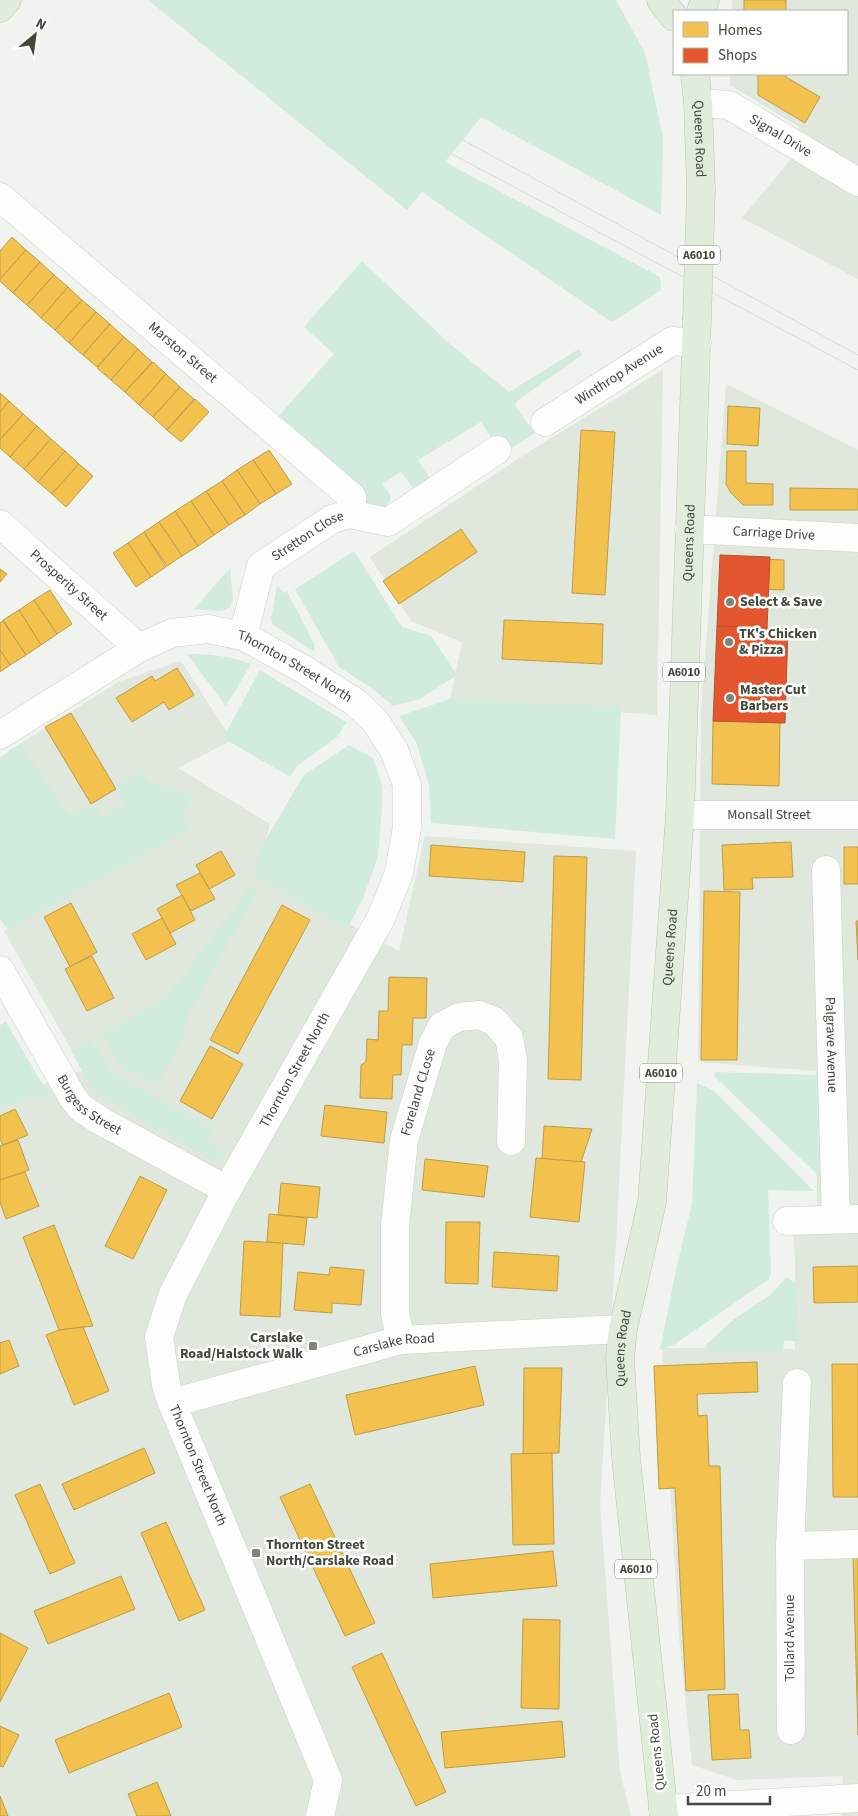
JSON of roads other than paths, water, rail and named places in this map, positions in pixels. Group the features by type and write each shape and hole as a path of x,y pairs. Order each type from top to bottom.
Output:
{"highway":[{"path":"0,8 7,0"},
{"path":"661,0 673,16"},
{"name":"Queens Road","path":"663,1812 626,1458 620,1358 624,1329 652,1202 680,814 701,190 695,75"}],"street":[{"name":"Signal Drive","path":"698,103 729,105 858,182"},
{"name":"Marston Street","path":"0,197 352,497 350,514"},
{"name":"Winthrop Avenue","path":"545,422 672,341 697,332"},
{"name":"Stretton Close","path":"243,636 260,566 332,519 350,514 388,522 497,450"},
{"name":"Prosperity Street","path":"0,524 139,648"},
{"name":"Carriage Drive","path":"689,529 858,538"},
{"name":"Thornton Street North","path":"0,735 139,648 172,633 208,629 243,636 303,669 355,702 375,721 394,750 407,785 407,828 399,873 381,918 227,1190 173,1294 159,1337 166,1385 172,1403 328,1780 320,1816"},
{"name":"Monsall Street","path":"680,814 858,816"},
{"name":"Palgrave Avenue","path":"787,1221 847,1219 826,870"},
{"name":"Burgess Street","path":"0,970 73,1098 81,1108 99,1120 227,1190"},
{"name":"Foreland CLose","path":"401,1340 395,1314 395,1226 404,1140 434,1043 442,1026 458,1017 479,1015 494,1022 509,1038 513,1060 511,1141"},
{"name":"Carslake Road","path":"172,1403 401,1340 624,1329"},
{"name":"Tollard Avenue","path":"791,1730 790,1546 797,1383"},
{"path":"790,1546 858,1544"},
{"path":"663,1812 858,1798"}],"tram line":[{"path":"463,140 858,355"},
{"path":"452,154 858,370"}],"place":[{"name":"Select & Save","path":"730,602"},
{"name":"TK's Chicken & Pizza","path":"729,642"},
{"name":"Master Cut Barbers","path":"730,698"},
{"name":"Carslake Road/Halstock Walk","path":"313,1346"},
{"name":"Thornton Street North/Carslake Road","path":"256,1553"}]}
